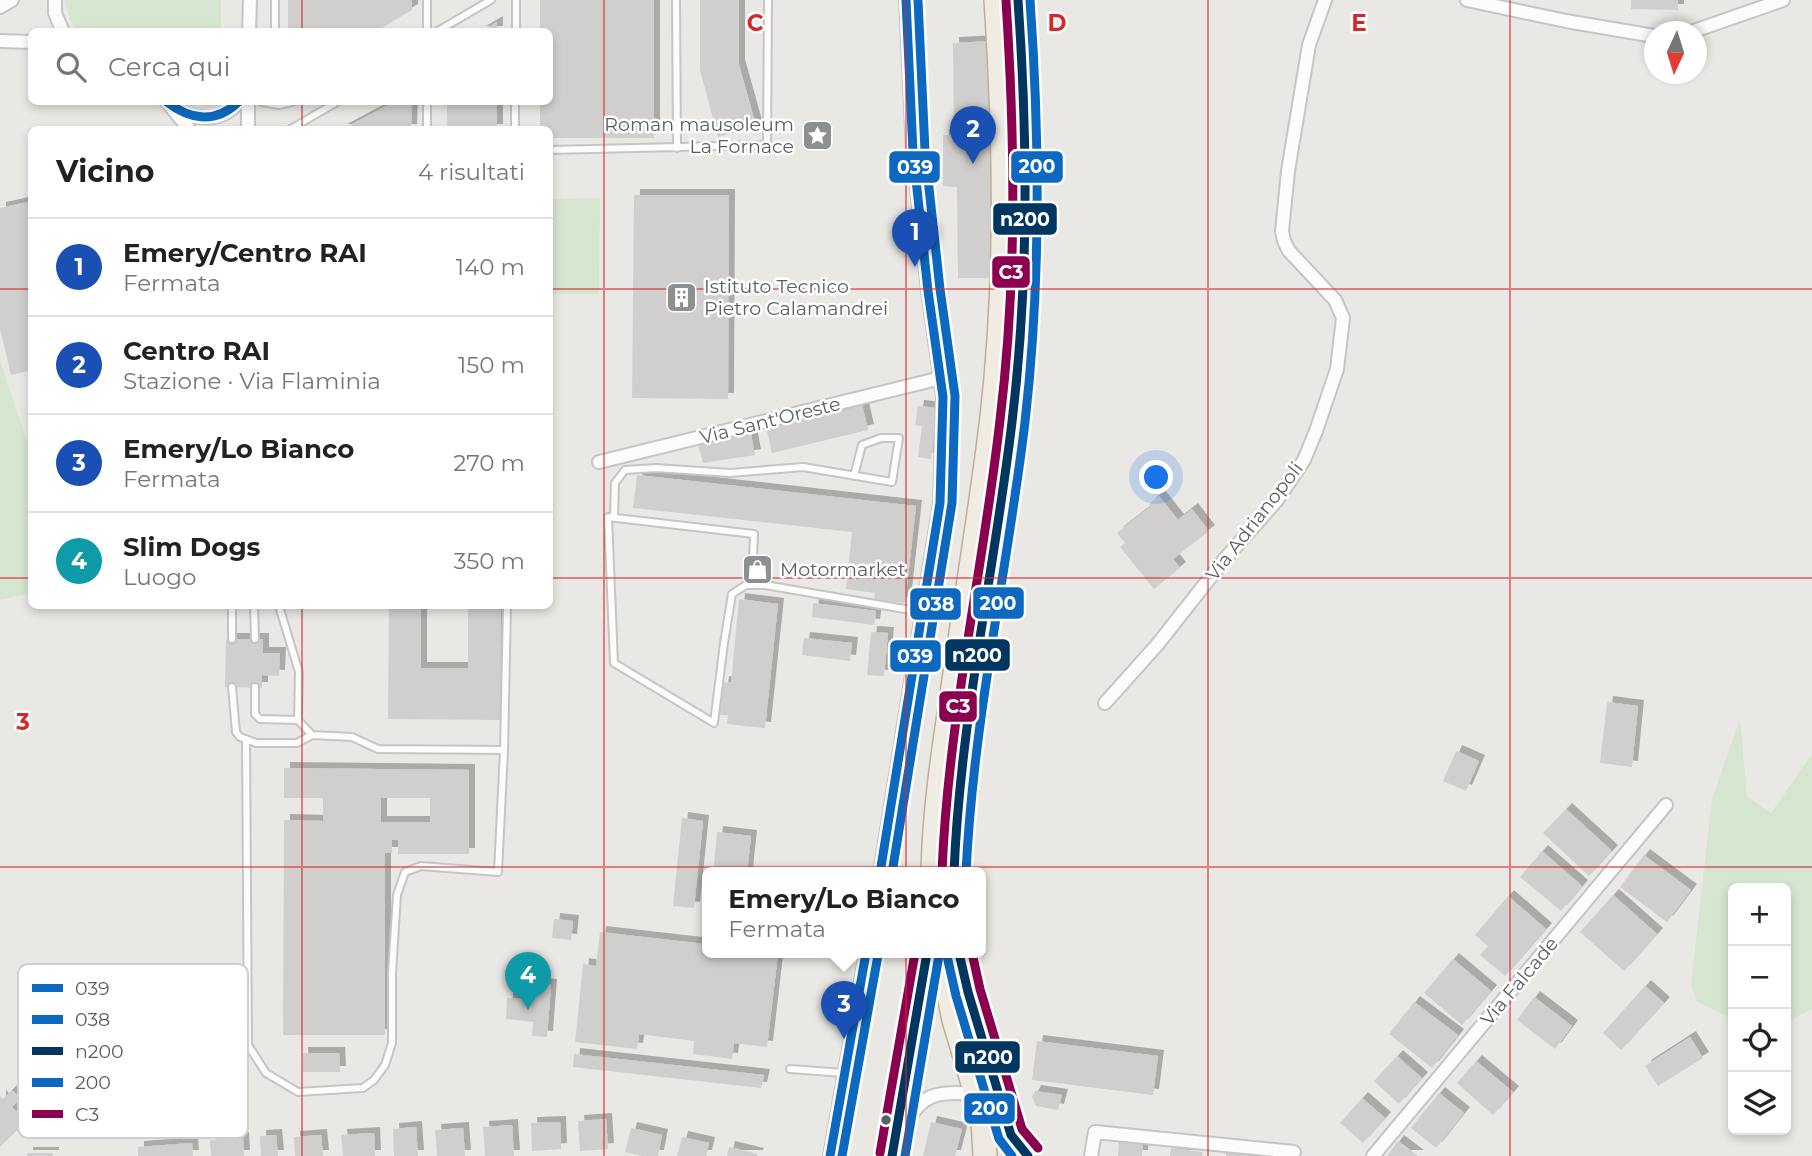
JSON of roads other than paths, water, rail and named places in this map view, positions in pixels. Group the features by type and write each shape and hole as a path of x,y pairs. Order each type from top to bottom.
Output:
{"highway":[{"path":"932,867 937,790 982,482 999,332 1003,232 1001,112 995,0"},
{"path":"954,867 963,757 1006,478 1019,359 1025,243 1025,154 1018,0"},
{"path":"895,1146 925,958"},
{"path":"940,958 953,1020 994,1156"},
{"path":"961,958 968,992 1014,1146 1028,1156"},
{"path":"983,1119 985,1156"}],"street":[{"path":"0,6 12,0"},
{"path":"55,0 55,13 61,28"},
{"path":"249,28 250,0"},
{"path":"881,867 940,503 943,397 928,291 914,152 906,0"},
{"name":"Via Adrianopoli","path":"1105,703 1157,645 1296,473 1316,432 1337,369 1343,328 1342,313 1335,300 1289,251 1282,231 1288,170 1307,57 1325,0"},
{"path":"1466,0 1644,34"},
{"path":"1707,26 1783,0"},
{"path":"0,41 28,42"},
{"path":"171,105 192,118 219,117 234,105"},
{"path":"171,105 187,126"},
{"path":"247,126 248,105"},
{"name":"Via Sant'Oreste","path":"599,462 941,378"},
{"name":"Via Falcade","path":"1373,1156 1666,805"},
{"path":"830,1156 865,958"},
{"path":"895,1146 914,1108 928,1097 950,1093 976,1094"},
{"path":"1091,1156 1095,1132 1294,1152"}],"lane":[{"path":"275,0 275,28"},
{"path":"427,0 427,28"},
{"path":"443,28 491,0"},
{"path":"516,0 516,28"},
{"path":"676,0 677,148"},
{"path":"553,150 767,145 768,0"},
{"path":"296,126 332,105"},
{"path":"427,105 427,126"},
{"path":"515,105 515,126"},
{"path":"614,517 615,483 625,470 656,468 730,473 803,467 892,482 900,438 881,438 862,445 854,475"},
{"path":"752,585 754,534 608,516 614,663 714,723 723,643 732,594 746,585 752,585 765,584 922,612"},
{"path":"232,609 232,639"},
{"path":"254,609 255,639"},
{"path":"280,609 299,672 298,720 312,736"},
{"path":"248,1045 266,1073 298,1092 363,1088 374,1080 385,1065 392,1043 392,973 397,895 405,872 421,866 498,872 507,609"},
{"path":"232,687 236,732 257,743 297,743 312,736 352,737 378,749 504,750"},
{"path":"255,687 255,714 260,719 298,720"},
{"path":"246,739 247,964"},
{"path":"790,1069 846,1073"}],"place":[{"name":"Roman mausoleum La Fornace","path":"817,135"},
{"name":"Centro RAI","path":"973,164"},
{"name":"Emery/Centro RAI","path":"915,267"},
{"name":"Istituto Tecnico Pietro Calamandrei","path":"681,297"},
{"name":"Motormarket","path":"757,569"},
{"name":"Slim Dogs","path":"528,1010"},
{"name":"Emery/Lo Bianco","path":"844,1039"}]}
